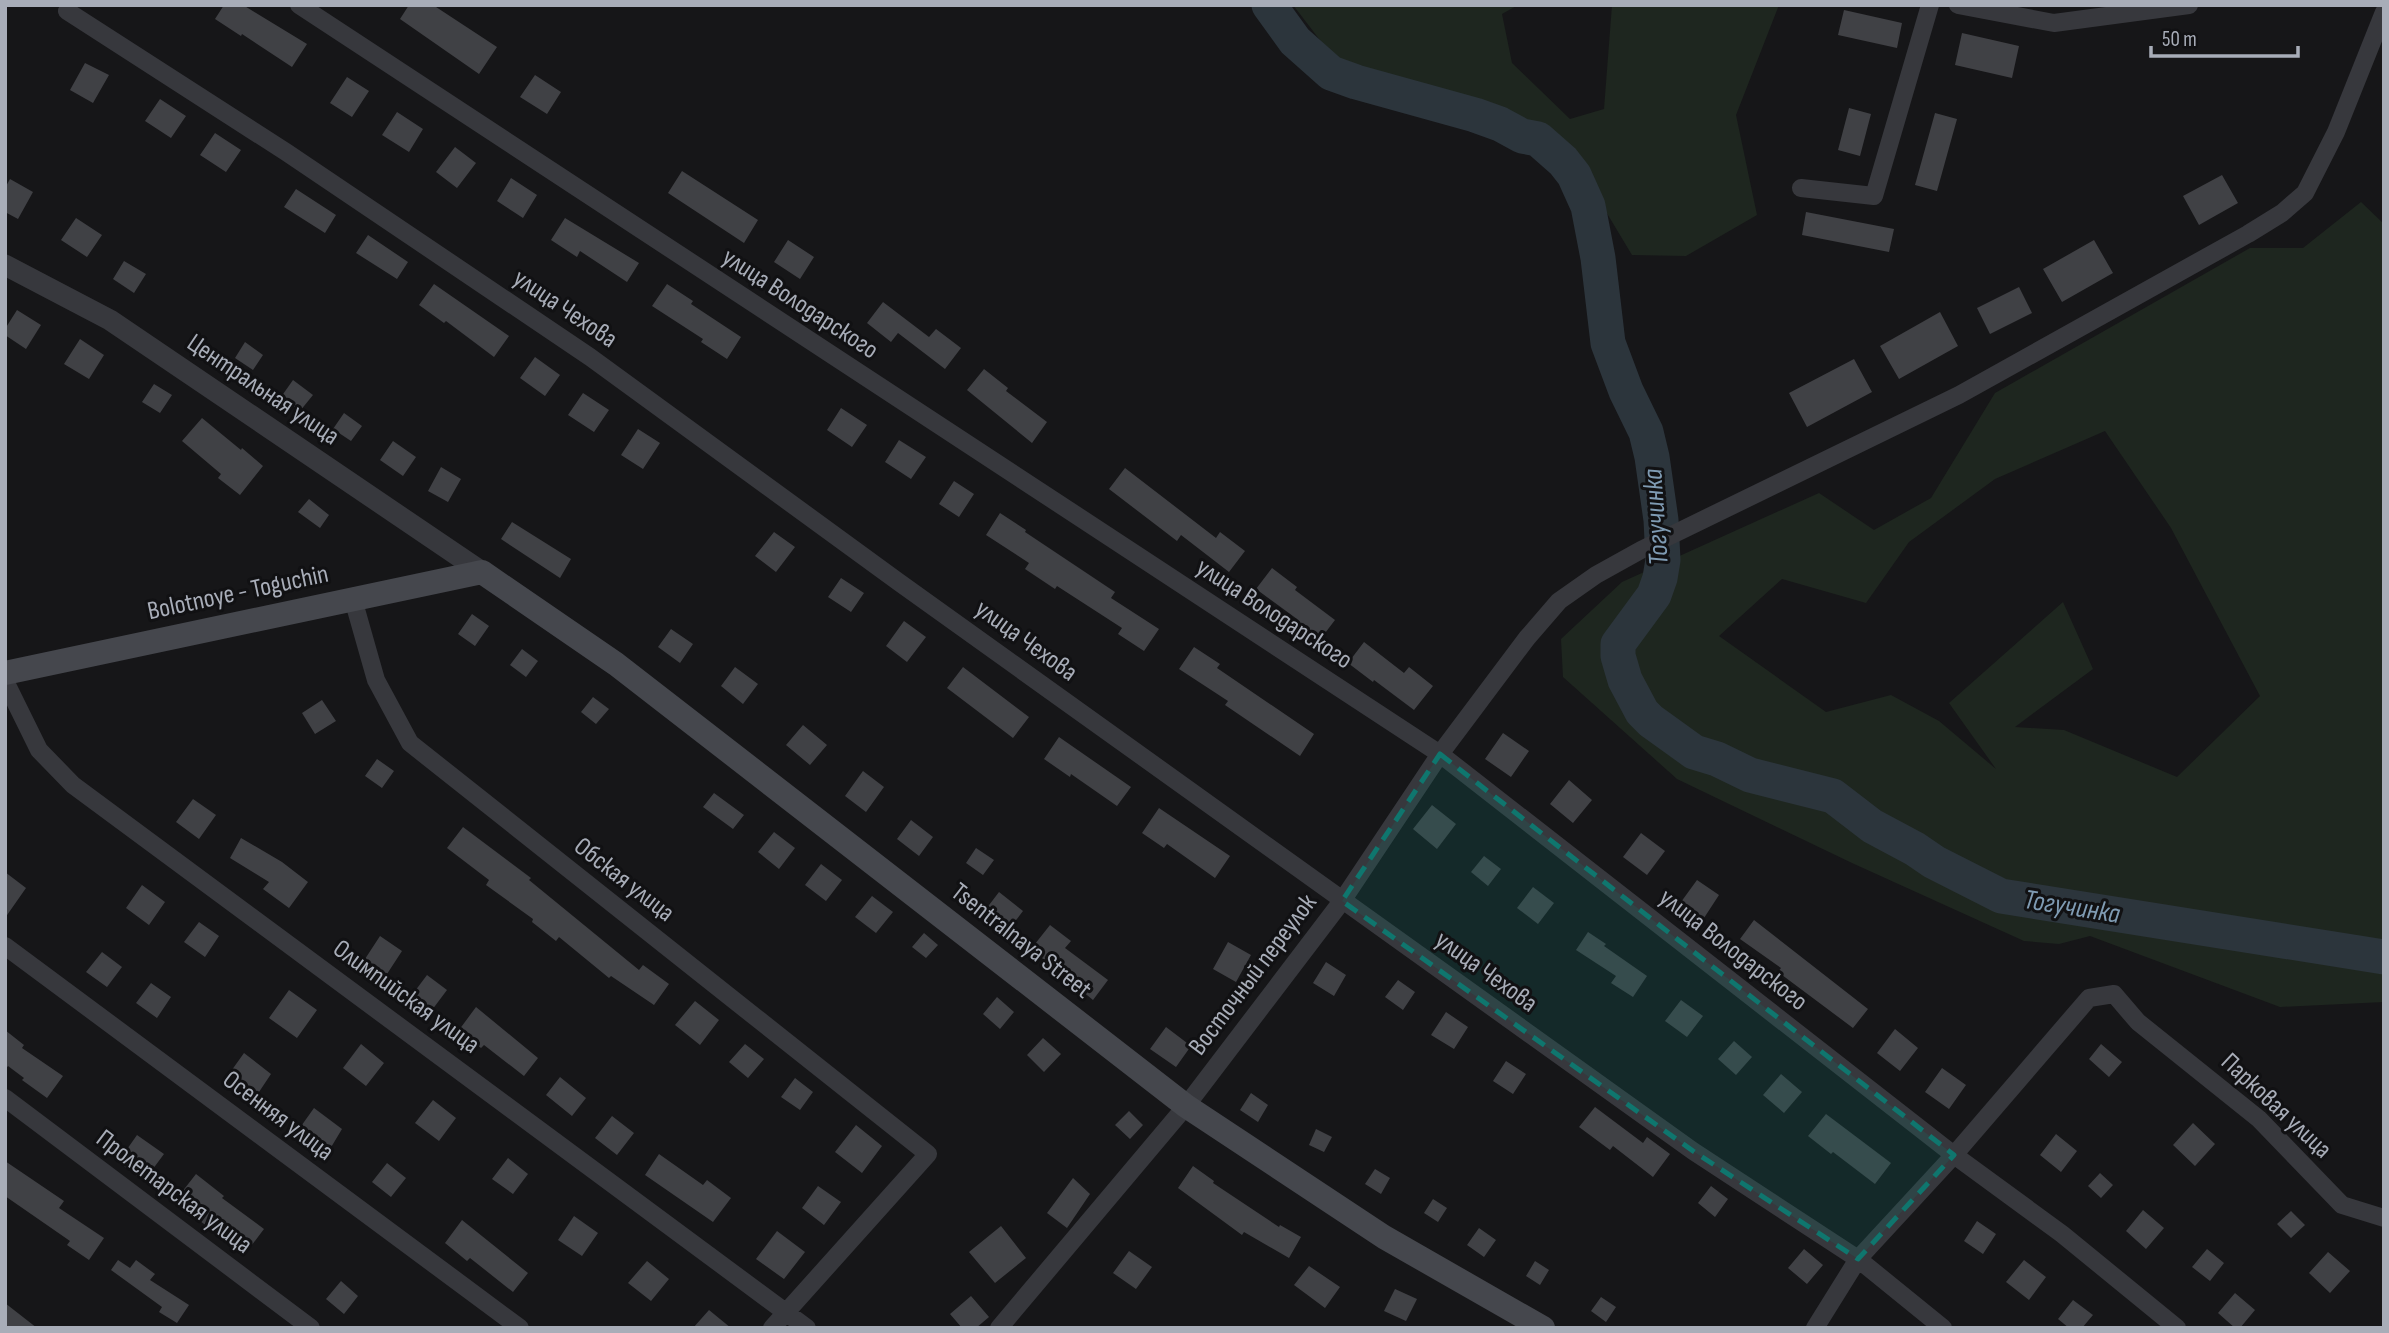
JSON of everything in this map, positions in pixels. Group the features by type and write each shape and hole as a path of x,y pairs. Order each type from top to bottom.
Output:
{"main road":[{"name":"Bolotnoye - Toguchin","path":"5,673 482,572"},
{"name":"Tsentralnaya Street","path":"482,572 616,664 1186,1106 1384,1237 1544,1328"}],"street":[{"name":"улица Володарского","path":"299,5 1440,754 1954,1155 2062,1234 2177,1328"},
{"path":"1801,188 1874,196 1930,5"},
{"path":"1958,5 2054,23 2189,5"},
{"name":"улица Чехова","path":"67,11 286,152 590,357 1693,1152 1858,1259 1944,1328"},
{"name":"Восточный переулок","path":"999,1328 1186,1106 1342,901 1440,754 1527,638 1559,601 1596,575 1641,550 1959,395 2282,213 2305,193 2336,132 2384,12"},
{"name":"Центральная улица","path":"5,265 110,320 482,572"},
{"name":"Обская улица","path":"353,599 376,680 410,743 928,1154 786,1311"},
{"name":"Олимпийская улица","path":"5,681 39,750 73,785 807,1328"},
{"name":"Осенняя улица","path":"5,946 520,1328"},
{"name":"Парковая улица","path":"1954,1155 2088,999 2114,994 2138,1022 2259,1119 2342,1205 2384,1218"},
{"name":"Пролетарская улица","path":"5,1098 311,1328"},
{"path":"1815,1328 1858,1259 1954,1155"},
{"path":"772,1328 786,1311"}],"highlighted area":[{"path":"1440,754 1954,1155 1858,1259 1693,1151 1342,901"}],"shaded area":[{"path":"1293,5 1518,5 1502,14 1512,63 1570,119 1604,109 1612,5 1779,5 1736,115 1757,215 1686,256 1632,255 1566,145 1424,88 1333,57"},
{"path":"2361,202 2384,224 2384,1002 2280,1007 2090,936 2059,944 2024,941 1677,779 1563,677 1561,639 1622,582 1819,493 1874,530 1931,498 1995,393 2250,248 2303,248","holes":["2105,431 2171,528 2260,696 2177,777 2064,730 2015,727 2093,669 2063,602 1949,703 1996,769 1939,721 1891,695 1826,712 1719,636 1782,579 1866,603 1909,542 1995,479"]}],"building":[{"path":"224,5 243,5 307,44 292,67 215,19"},
{"path":"409,5 433,5 497,47 479,74 400,19"},
{"path":"1844,10 1902,23 1897,48 1838,35"},
{"path":"1962,33 2019,46 2012,78 1955,65"},
{"path":"85,63 109,75 93,103 70,90"},
{"path":"535,75 561,92 547,114 520,97"},
{"path":"347,77 369,91 352,117 330,103"},
{"path":"160,99 186,116 171,138 145,121"},
{"path":"1849,108 1871,114 1860,156 1838,150"},
{"path":"397,112 423,129 409,152 382,135"},
{"path":"1935,113 1957,119 1937,191 1915,185"},
{"path":"215,133 241,150 226,172 200,155"},
{"path":"455,147 476,163 457,188 436,172"},
{"path":"682,171 758,220 744,243 668,193"},
{"path":"2222,175 2238,203 2199,225 2183,196"},
{"path":"511,178 537,195 523,218 497,201"},
{"path":"10,179 33,192 18,219 5,212 5,188"},
{"path":"296,189 336,215 325,233 284,207"},
{"path":"1806,212 1894,229 1889,252 1802,235"},
{"path":"76,218 102,235 87,257 61,240"},
{"path":"565,218 639,263 627,282 580,251 577,257 551,240"},
{"path":"368,235 408,262 397,279 356,253"},
{"path":"788,240 814,257 800,279 774,262"},
{"path":"2094,240 2113,273 2062,302 2043,269"},
{"path":"124,261 146,274 134,293 113,279"},
{"path":"434,284 509,336 494,357 446,321 444,323 419,305"},
{"path":"667,284 693,301 691,304 741,337 727,359 701,342 703,339 652,306"},
{"path":"2019,287 2032,313 1990,334 1977,308"},
{"path":"883,302 929,337 936,329 961,348 945,369 898,333 891,342 867,323"},
{"path":"17,310 41,325 26,349 5,335 5,329"},
{"path":"1940,312 1958,346 1899,379 1880,346"},
{"path":"80,339 104,355 89,379 64,364"},
{"path":"245,342 263,355 253,370 235,358"},
{"path":"535,357 560,375 545,396 520,378"},
{"path":"1854,359 1872,392 1807,427 1789,393"},
{"path":"984,369 1008,388 1006,391 1047,422 1032,443 967,390"},
{"path":"293,380 313,395 300,411 281,397"},
{"path":"154,384 172,395 160,413 142,402"},
{"path":"583,393 609,410 594,432 568,415"},
{"path":"841,408 867,425 852,447 827,430"},
{"path":"344,413 362,426 351,441 333,429"},
{"path":"202,418 263,466 240,495 218,478 221,474 182,441"},
{"path":"638,429 660,443 643,469 621,455"},
{"path":"899,440 926,457 911,479 885,462"},
{"path":"393,441 416,457 403,476 380,460"},
{"path":"441,467 461,479 448,502 428,491"},
{"path":"1125,468 1216,538 1220,532 1245,551 1229,572 1181,535 1177,541 1109,489"},
{"path":"954,481 974,494 959,517 939,504"},
{"path":"309,499 329,515 320,528 298,512"},
{"path":"1000,513 1115,592 1111,598 1159,629 1144,651 1118,634 1122,628 1057,586 1055,589 1025,569 1029,563 986,535"},
{"path":"512,522 571,559 560,578 501,539"},
{"path":"774,532 795,547 776,572 755,556"},
{"path":"1272,568 1297,587 1295,590 1335,620 1319,641 1294,622 1297,619 1256,589"},
{"path":"841,578 864,593 851,612 828,597"},
{"path":"472,614 489,626 475,646 458,634"},
{"path":"904,621 926,637 907,662 886,646"},
{"path":"671,629 693,644 680,663 658,647"},
{"path":"1364,642 1404,673 1409,667 1433,686 1414,710 1348,663"},
{"path":"1194,647 1220,664 1217,668 1314,734 1300,756 1225,705 1228,701 1179,669"},
{"path":"522,649 538,661 526,677 510,665"},
{"path":"735,667 758,684 743,704 721,686"},
{"path":"963,667 1029,717 1013,738 947,688"},
{"path":"593,697 609,709 596,724 581,712"},
{"path":"322,700 336,721 315,734 302,713"},
{"path":"803,725 827,745 810,765 786,745"},
{"path":"1503,733 1529,751 1511,777 1485,759"},
{"path":"1059,737 1131,787 1117,806 1044,759"},
{"path":"377,759 394,771 382,788 365,776"},
{"path":"863,771 884,787 866,812 845,796"},
{"path":"1569,780 1592,800 1573,823 1550,804"},
{"path":"714,793 744,815 733,829 703,807"},
{"path":"193,799 216,815 199,839 176,822"},
{"path":"1432,805 1456,824 1437,849 1413,829"},
{"path":"1159,808 1230,856 1215,878 1167,844 1164,848 1142,833"},
{"path":"911,820 933,837 919,856 897,839"},
{"path":"463,827 531,878 529,880 639,970 643,965 669,984 654,1005 611,976 609,978 559,937 556,941 532,922 533,919 486,885 489,880 447,848"},
{"path":"774,832 795,848 779,869 758,852"},
{"path":"1641,833 1665,851 1647,875 1623,857"},
{"path":"241,838 282,862 308,882 289,908 263,889 269,882 230,858"},
{"path":"976,848 994,860 983,875 966,863"},
{"path":"1484,856 1501,869 1488,886 1471,872"},
{"path":"821,864 842,880 826,901 805,885"},
{"path":"5,872 26,888 5,918"},
{"path":"1697,880 1719,895 1704,918 1681,902"},
{"path":"142,885 165,902 149,925 126,908"},
{"path":"1533,887 1554,903 1538,924 1517,908"},
{"path":"999,892 1023,911 1007,932 983,913"},
{"path":"872,896 893,912 876,933 855,917"},
{"path":"1754,920 1868,1009 1853,1028 1778,972 1781,968 1740,939"},
{"path":"199,922 219,936 205,957 184,942"},
{"path":"1050,925 1071,941 1065,948 1108,980 1093,1000 1031,949"},
{"path":"1588,932 1647,976 1633,997 1611,983 1616,976 1576,950"},
{"path":"924,933 938,945 926,958 912,947"},
{"path":"380,936 402,951 387,974 365,959"},
{"path":"1228,942 1251,955 1236,982 1213,969"},
{"path":"102,952 122,967 107,987 86,972"},
{"path":"1326,962 1346,975 1334,996 1313,983"},
{"path":"427,975 447,990 432,1010 412,995"},
{"path":"1398,980 1415,992 1403,1010 1385,997"},
{"path":"151,983 171,997 157,1018 136,1003"},
{"path":"289,990 317,1010 297,1038 269,1018"},
{"path":"997,997 1014,1012 1000,1029 983,1014"},
{"path":"1681,1000 1703,1016 1687,1037 1665,1021"},
{"path":"695,1001 719,1020 700,1045 675,1025"},
{"path":"476,1007 538,1058 524,1076 484,1045 481,1048 459,1030"},
{"path":"1446,1012 1468,1027 1454,1049 1431,1035"},
{"path":"1166,1027 1191,1046 1176,1067 1150,1049"},
{"path":"1895,1029 1918,1048 1900,1071 1877,1053"},
{"path":"5,1030 24,1045 22,1048 63,1076 47,1098 8,1066 5,1070"},
{"path":"1043,1038 1061,1054 1044,1072 1027,1055"},
{"path":"1734,1041 1752,1057 1736,1075 1718,1059"},
{"path":"361,1044 384,1063 366,1086 343,1068"},
{"path":"745,1044 764,1059 748,1078 729,1062"},
{"path":"2101,1044 2122,1062 2109,1077 2089,1059"},
{"path":"244,1053 271,1074 257,1095 229,1074"},
{"path":"1506,1061 1526,1074 1513,1094 1493,1081"},
{"path":"1942,1068 1966,1085 1949,1109 1925,1092"},
{"path":"1781,1074 1802,1092 1784,1113 1763,1095"},
{"path":"560,1077 586,1098 572,1116 546,1095"},
{"path":"795,1078 813,1092 800,1110 781,1097"},
{"path":"1251,1093 1268,1105 1258,1122 1240,1110"},
{"path":"433,1100 456,1118 439,1141 415,1123"},
{"path":"1595,1107 1643,1143 1647,1137 1670,1154 1653,1177 1613,1146 1610,1150 1579,1127"},
{"path":"314,1108 342,1129 330,1149 299,1129"},
{"path":"1129,1111 1143,1125 1130,1139 1115,1125"},
{"path":"1826,1114 1891,1163 1875,1184 1808,1136"},
{"path":"612,1116 634,1133 617,1155 595,1138"},
{"path":"2193,1123 2215,1144 2195,1166 2173,1145"},
{"path":"856,1125 882,1146 862,1173 835,1152"},
{"path":"1316,1129 1332,1137 1324,1152 1309,1145"},
{"path":"2056,1134 2077,1151 2061,1172 2040,1155"},
{"path":"137,1135 164,1154 144,1181 118,1162"},
{"path":"659,1154 703,1185 707,1180 731,1198 713,1222 645,1175"},
{"path":"508,1158 528,1174 513,1194 492,1179"},
{"path":"5,1161 64,1201 59,1208 104,1238 89,1260 67,1245 70,1241 5,1196"},
{"path":"387,1163 406,1178 391,1197 372,1182"},
{"path":"1193,1166 1214,1181 1213,1183 1279,1227 1280,1225 1301,1237 1289,1258 1244,1232 1242,1235 1178,1188"},
{"path":"1375,1169 1390,1178 1381,1194 1365,1184"},
{"path":"2100,1173 2113,1185 2101,1198 2088,1186"},
{"path":"196,1174 224,1196 222,1198 264,1229 245,1254 174,1202"},
{"path":"1073,1178 1090,1194 1067,1228 1047,1213"},
{"path":"818,1186 841,1202 824,1225 802,1208"},
{"path":"1711,1186 1728,1199 1715,1217 1698,1203"},
{"path":"1433,1199 1447,1208 1438,1222 1424,1213"},
{"path":"2143,1210 2164,1228 2146,1249 2126,1231"},
{"path":"2291,1211 2305,1225 2291,1238 2277,1224"},
{"path":"574,1216 598,1233 582,1256 558,1240"},
{"path":"462,1220 528,1273 513,1292 470,1258 467,1261 445,1243"},
{"path":"1977,1221 1996,1234 1983,1254 1964,1241"},
{"path":"1001,1226 1026,1258 995,1283 969,1252"},
{"path":"1479,1228 1496,1240 1484,1257 1467,1245"},
{"path":"777,1231 805,1252 784,1279 756,1259"},
{"path":"1804,1249 1823,1265 1807,1284 1788,1268"},
{"path":"2207,1249 2224,1263 2210,1281 2192,1267"},
{"path":"1129,1251 1152,1267 1136,1289 1113,1273"},
{"path":"2328,1252 2350,1271 2330,1293 2309,1273"},
{"path":"118,1260 130,1268 136,1260 155,1274 150,1280 189,1305 177,1323 159,1312 162,1307 111,1270"},
{"path":"2024,1260 2046,1277 2029,1300 2006,1282"},
{"path":"647,1261 669,1279 651,1301 628,1283"},
{"path":"1535,1261 1549,1270 1540,1285 1526,1276"},
{"path":"1309,1266 1340,1287 1325,1308 1294,1285"},
{"path":"341,1281 358,1296 344,1314 326,1299"},
{"path":"1395,1289 1417,1299 1406,1321 1384,1311"},
{"path":"2235,1293 2255,1310 2240,1328 2235,1328 2218,1313"},
{"path":"971,1296 989,1317 976,1328 962,1328 950,1314"},
{"path":"1601,1297 1616,1307 1606,1322 1591,1311"},
{"path":"2073,1300 2093,1315 2082,1328 2069,1328 2058,1319"},
{"path":"5,1303 37,1328 5,1328"},
{"path":"709,1310 731,1328 693,1328"}],"waterway":[{"name":"Тогучинка","path":"1269,5 1295,41 1331,73 1475,115 1522,136 1538,139 1563,161 1574,175 1588,206 1598,258 1608,343 1626,391 1646,432 1661,520 1663,560 1660,578 1654,595 1618,644 1618,656 1625,680 1642,712 1651,721 1694,752 1717,759 1750,775 1833,796 1872,826 2001,896 2384,957"}]}
